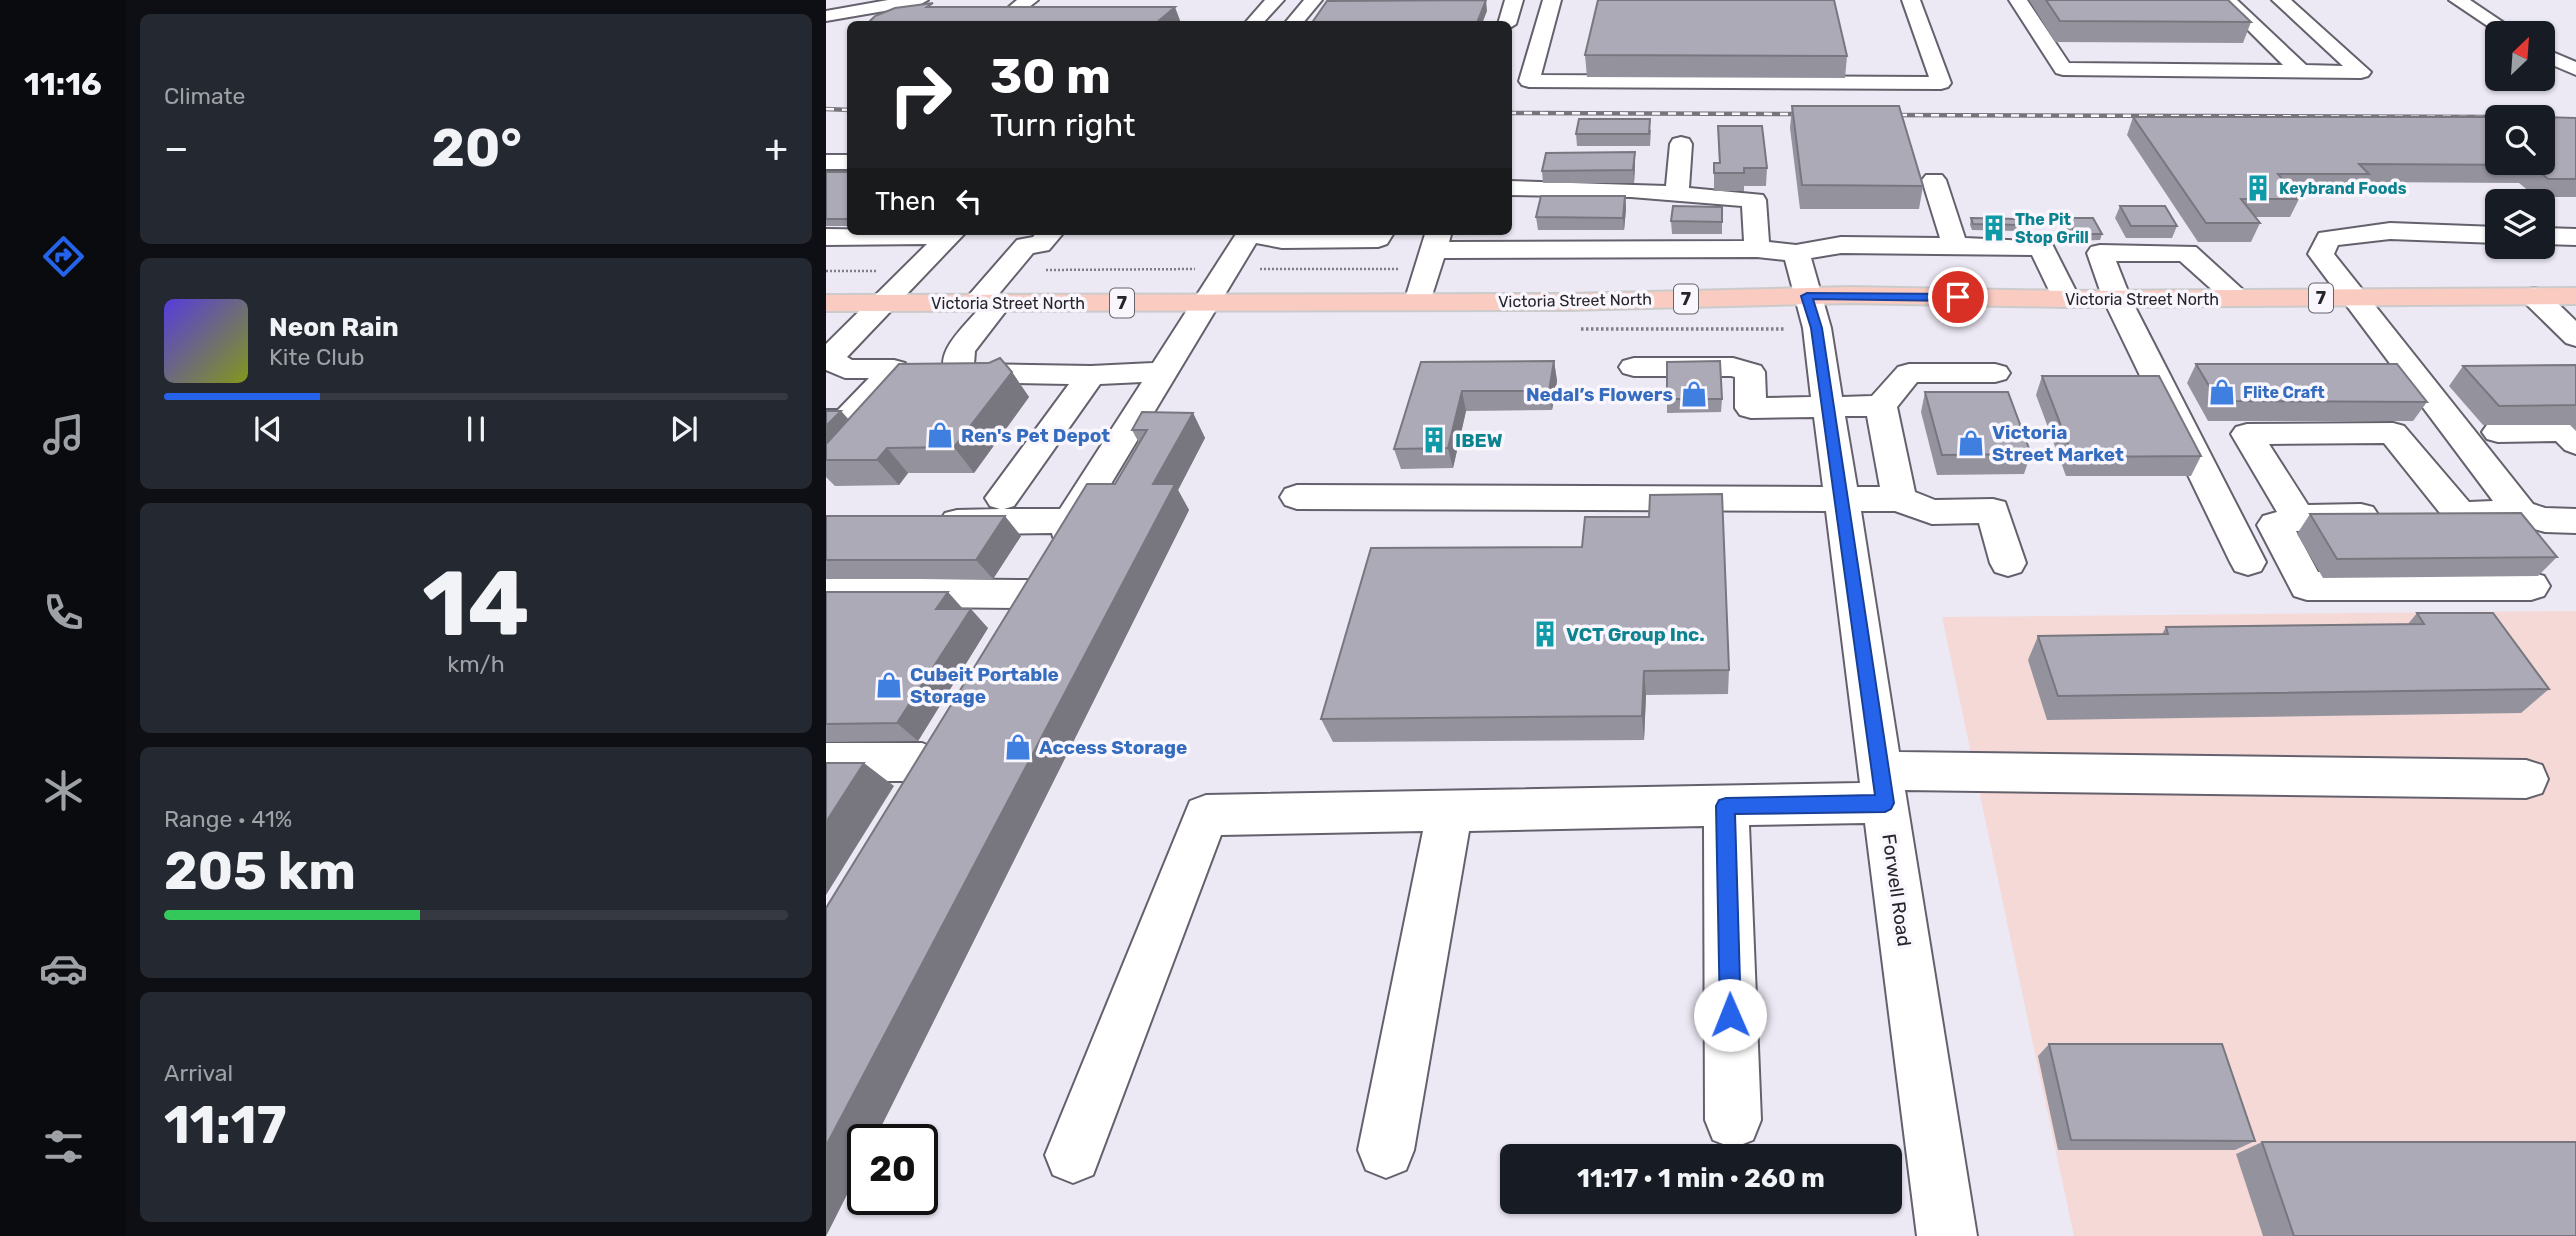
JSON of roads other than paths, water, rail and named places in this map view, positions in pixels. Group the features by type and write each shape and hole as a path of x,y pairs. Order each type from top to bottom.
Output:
{"main road":[{"name":"Victoria Street North","path":"826,303 1418,302 1795,312 2066,299 2576,296"}],"street":[{"path":"826,16 919,0"},
{"path":"1013,11 1029,0"},
{"path":"1256,21 1275,0"},
{"path":"1296,21 1313,0"},
{"path":"1508,21 1514,0"},
{"path":"1552,0 1529,81 1941,83 1911,0"},
{"path":"2018,0 2063,69 2361,72 2281,0"},
{"path":"2227,0 2301,72"},
{"path":"2458,0 2491,21"},
{"path":"2242,14 2296,14"},
{"path":"2555,59 2576,69"},
{"path":"1677,194 1681,144"},
{"path":"826,162 847,162"},
{"path":"1934,180 1955,246"},
{"path":"1512,188 1677,194 1754,200 1757,249"},
{"path":"2485,235 2390,231 2328,239 2321,254 2521,513"},
{"path":"826,237 888,235"},
{"path":"826,420 846,420 894,369 835,378 829,358 949,235"},
{"path":"1049,235 1040,245 1026,245 987,303 960,350 959,373 1091,375 1163,372"},
{"path":"826,592 1033,584 1247,235"},
{"path":"1261,235 1282,240 1378,240 1380,235"},
{"path":"2555,236 2576,237"},
{"path":"1418,302 1436,241 1757,249 1796,253 1841,245 2042,247 2066,299"},
{"name":"Forwell Road","path":"1796,253 1795,312 1816,328 1947,1236"},
{"path":"2238,298 2187,253 2100,253 2117,299 2248,562"},
{"path":"2534,296 2576,337"},
{"path":"1634,367 1733,366 1750,372 1751,408 1881,406 1909,373 1994,373"},
{"path":"1002,498 1091,375"},
{"path":"1881,406 1899,499"},
{"path":"2498,432 2564,431 2576,443"},
{"path":"2298,518 2247,434 2393,433 2460,514"},
{"path":"1297,497 1899,499 1932,512 1993,511 2008,563"},
{"path":"2531,586 2307,586 2274,525 2298,518 2521,513 2545,520 2576,521"},
{"path":"921,523 1071,521"},
{"path":"826,762 922,762"},
{"path":"1073,1155 1206,815 1726,806 1882,787 2526,779"},
{"path":"1726,806 1733,1120"},
{"path":"1386,1150 1450,810"}],"railway":[{"path":"826,109 847,110"},
{"path":"1512,113 1809,114"},
{"path":"1883,115 2485,117"}],"place":[{"name":"Keybrand Foods","path":"2258,188"},
{"name":"The Pit Stop Grill","path":"1994,228"},
{"name":"Flite Craft","path":"2222,392"},
{"name":"Nedal’s Flowers","path":"1694,394"},
{"name":"Ren's Pet Depot","path":"940,435"},
{"name":"IBEW","path":"1434,440"},
{"name":"Victoria Street Market","path":"1971,443"},
{"name":"VCT Group Inc.","path":"1545,634"},
{"name":"Cubeit Portable Storage","path":"889,685"},
{"name":"Access Storage","path":"1018,747"}]}
